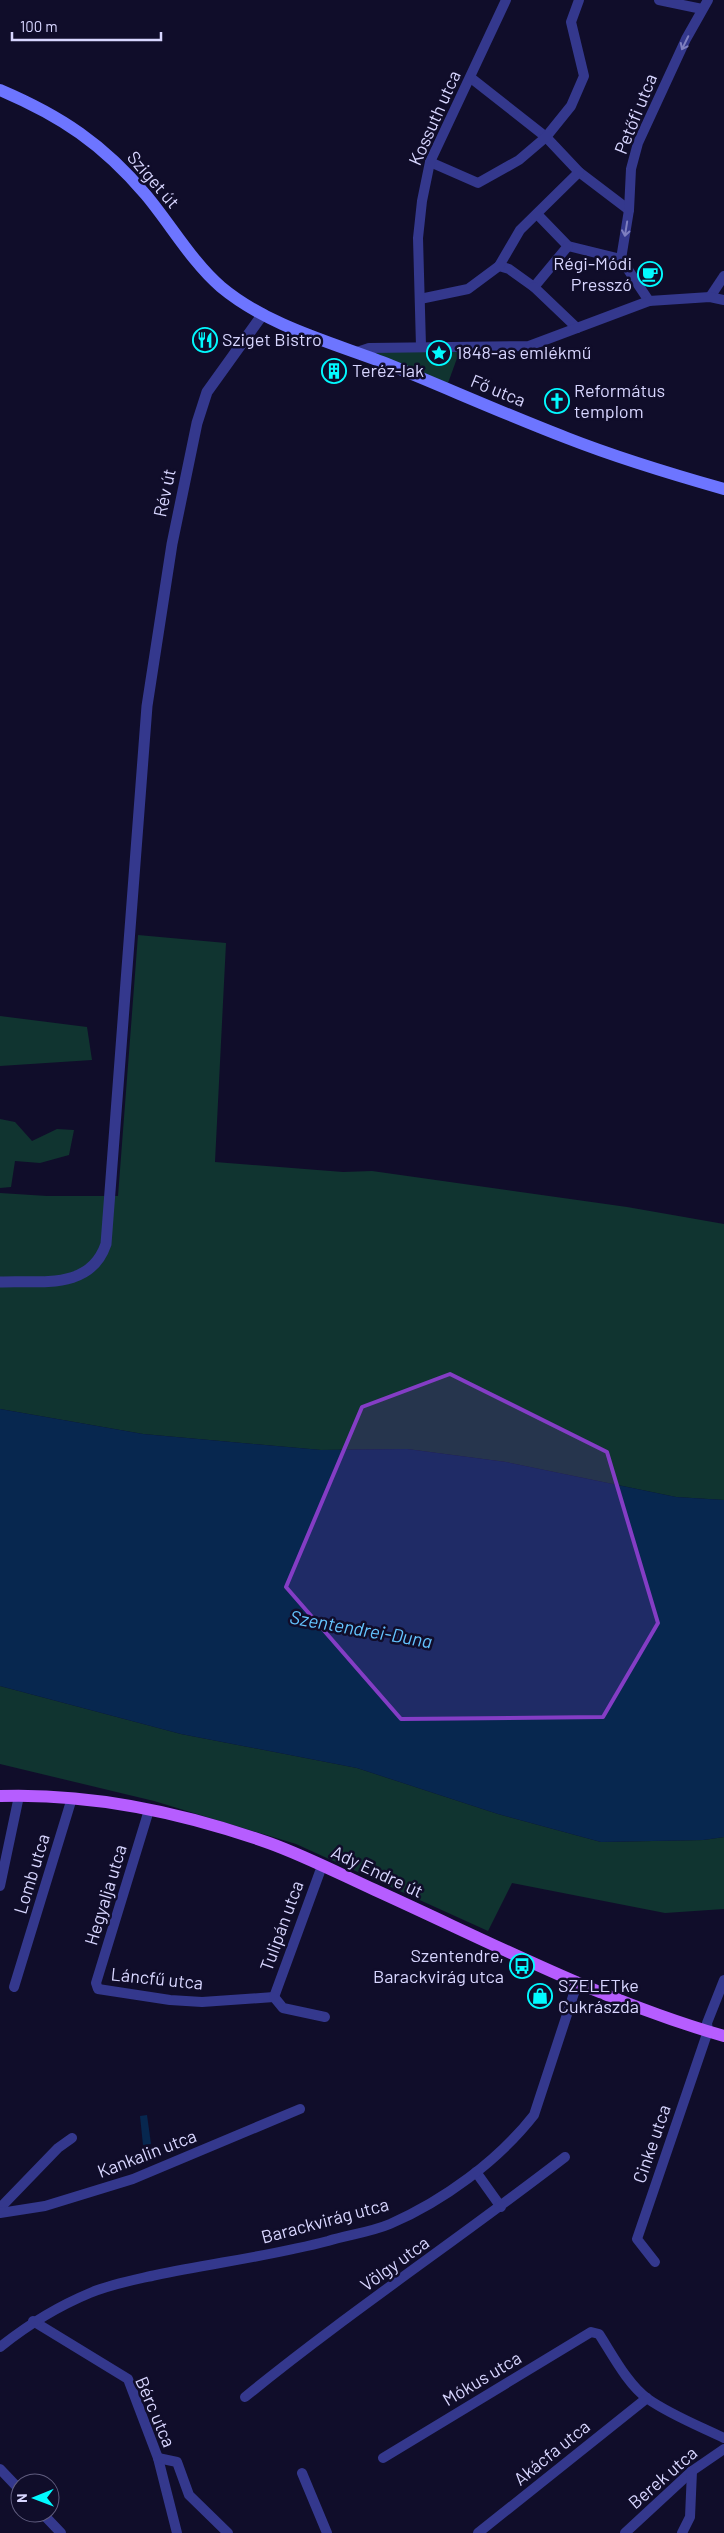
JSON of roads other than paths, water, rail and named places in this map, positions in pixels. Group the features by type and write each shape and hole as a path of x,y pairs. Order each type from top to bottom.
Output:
{"main road":[{"name":"Sziget út","path":"0,90 64,121 91,140 145,194 199,263 221,287 263,314"},
{"name":"Fő utca","path":"263,314 310,336 357,352 568,438 670,473 724,489"},
{"name":"Ady Endre út","path":"0,1796 72,1798 149,1810 230,1830 271,1844 322,1866 577,1984 648,2012 724,2036"}],"street":[{"name":"Kossuth utca","path":"421,346 418,238 422,201 430,162 506,0"},
{"path":"430,162 478,182 519,160 546,138 571,106 584,76 571,22 579,0"},
{"path":"659,0 702,9"},
{"name":"Petőfi utca","path":"621,259 630,210 631,169 638,143 708,0"},
{"path":"471,78 546,138 579,172 630,210"},
{"path":"420,300 468,290 499,266 520,230 579,172"},
{"path":"537,214 568,246 621,259 649,301"},
{"path":"534,287 568,246"},
{"path":"499,266 509,269 534,287 577,328"},
{"path":"710,296 724,276"},
{"path":"357,352 369,348 421,346 529,346 649,301 710,296 724,300"},
{"name":"Rév út","path":"0,1282 74,1279 94,1266 106,1244 148,696 172,544 197,423 207,392 218,374 263,314"},
{"path":"0,1886 19,1796"},
{"name":"Lomb utca","path":"14,1987 72,1798"},
{"name":"Hegyalja utca","path":"98,1989 96,1983 149,1810"},
{"name":"Tulipán utca","path":"274,1997 322,1866"},
{"path":"708,2031 707,2023 724,1980"},
{"name":"Barackvirág utca","path":"0,2347 33,2321 91,2293 116,2284 298,2248 389,2224 435,2199 476,2172 523,2128 534,2115 577,1984"},
{"name":"Láncfű utca","path":"98,1989 170,2000 202,2002 274,1997"},
{"path":"274,1997 283,2008 325,2017"},
{"name":"Cinke utca","path":"655,2262 637,2239 708,2031"},
{"name":"Kankalin utca","path":"0,2213 45,2206 133,2179 300,2108"},
{"path":"0,2208 58,2148 72,2138"},
{"name":"Völgy utca","path":"245,2397 296,2356 500,2207 565,2157"},
{"path":"476,2172 500,2207"},
{"name":"Bérc utca","path":"33,2321 128,2379 158,2458 176,2533"},
{"name":"Mókus utca","path":"383,2458 591,2332 599,2334 620,2367 647,2398"},
{"path":"647,2398 688,2421 724,2438"},
{"name":"Akácfa utca","path":"478,2533 647,2398"},
{"name":"Berek utca","path":"624,2533 692,2472 724,2449"},
{"path":"158,2458 178,2462 189,2495 228,2533"},
{"path":"0,2469 10,2480"},
{"path":"682,2533 690,2517 692,2472"},
{"path":"302,2473 327,2533"},
{"path":"52,2523 62,2533"}],"water":[{"name":"Szentendrei-Duna","path":"0,1409 143,1434 321,1450 407,1449 506,1462 676,1497 724,1500 724,1837 703,1840 601,1842 498,1814 357,1768 181,1734 0,1686"},
{"path":"147,2115 151,2144 143,2145 140,2116"}],"place":[{"name":"Régi-Módi Presszó","path":"650,274"},
{"name":"Sziget Bistro","path":"205,340"},
{"name":"1848-as emlékmű","path":"439,353"},
{"name":"Teréz-lak","path":"334,371"},
{"name":"Református templom","path":"557,401"},
{"name":"Szentendre, Barackvirág utca","path":"522,1966"},
{"name":"SZELETke Cukrászda","path":"540,1996"}]}
